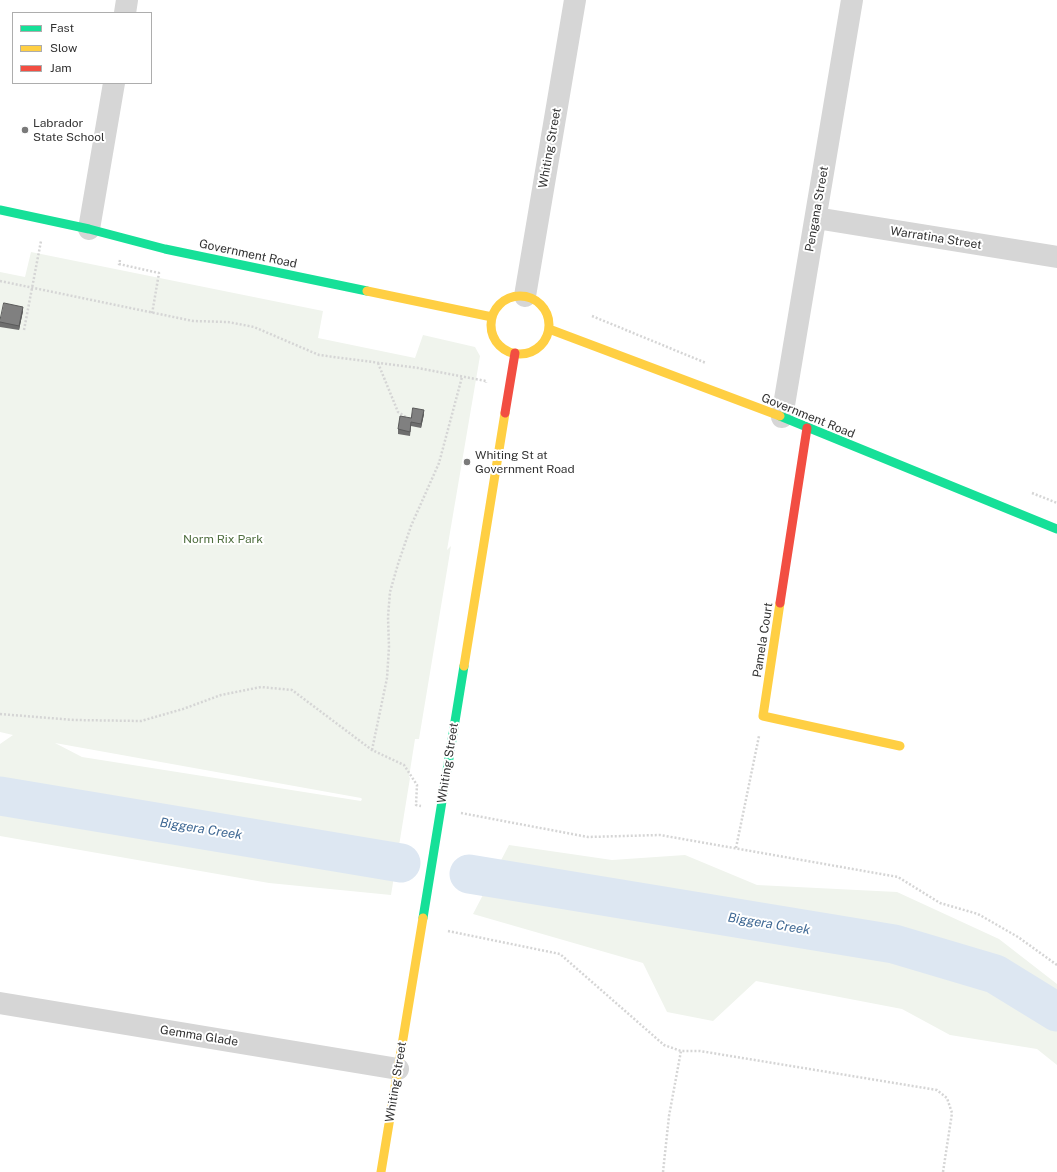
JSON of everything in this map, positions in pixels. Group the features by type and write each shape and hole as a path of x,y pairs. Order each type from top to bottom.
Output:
{"street":[{"path":"125,12 127,0"},
{"name":"Whiting Street","path":"525,296 575,0"},
{"name":"Pengana Street","path":"782,417 852,0"},
{"path":"89,229 114,84"},
{"name":"Government Road","path":"0,210 89,229 165,249 492,317"},
{"name":"Warratina Street","path":"816,218 1057,257"},
{"path":"514,296 525,296 535,300 544,308 548,318 546,338 540,346 533,351 524,354 515,353 502,347 494,336 491,326 492,317 497,307 505,300 514,296"},
{"name":"Government Road","path":"548,329 782,417 1057,529"},
{"name":"Whiting Street","path":"381,1172 515,353"},
{"name":"Pamela Court","path":"763,716 807,428"},
{"path":"763,716 900,746"},
{"name":"Gemma Glade","path":"0,1003 398,1069"}],"path":[{"path":"24,330 42,239"},
{"path":"121,256 119,264 160,273 152,314"},
{"path":"0,281 193,322 228,322 254,327 319,355 418,368 486,381 486,386"},
{"path":"378,363 398,412 408,419"},
{"path":"372,750 387,678 390,592 411,526 439,463 462,377"},
{"path":"0,714 74,720 141,720 183,709 220,696 261,687 292,690 372,750 404,765 417,785 416,805 423,806"},
{"path":"736,848 763,716"},
{"path":"459,812 588,836 660,835 898,877 940,903 978,914 1018,937 1057,965"},
{"path":"448,931 560,954 664,1045 681,1051 700,1051 936,1090 947,1098 952,1113 943,1172"},
{"path":"663,1172 669,1116 681,1051"}],"green space":[{"name":"Norm Rix Park","path":"31,252 323,311 318,338 415,358 423,335 475,347 480,356 447,550 451,546 419,739 415,739 391,895 269,883 0,836 0,744 13,735 0,732 0,272 25,277","holes":["55,743 361,798 361,801 82,757"]},
{"path":"509,845 612,860 685,855 757,885 897,892 999,939 1057,984 1057,1065 1037,1049 950,1035 902,1009 756,981 713,1021 667,1012 643,963 473,914"}],"building":[{"path":"4,303 23,307 19,326 0,322"},
{"path":"413,408 424,410 421,424 411,422 410,432 398,429 400,416 411,418"}],"waterway":[{"name":"Biggera Creek","path":"0,796 401,863"},
{"name":"Biggera Creek","path":"469,874 894,944 995,974 1057,1012"}],"traffic: fast":[{"path":"0,210 89,229 165,249 367,291"},
{"path":"780,416 1057,529"},
{"path":"423,918 464,666"}],"traffic: slow":[{"path":"367,291 492,317"},
{"path":"520,296 536,301 544,309 549,325 544,341 536,349 520,354 504,349 496,341 491,325 496,309 504,301 520,296"},
{"path":"549,329 780,416"},
{"path":"464,666 505,413"},
{"path":"780,603 763,716 900,746"},
{"path":"381,1172 423,918"}],"traffic: jam":[{"path":"505,413 515,353"},
{"path":"780,603 807,428"}],"place":[{"name":"Labrador State School","path":"25,130"},
{"name":"Whiting St at Government Road","path":"467,462"}]}
